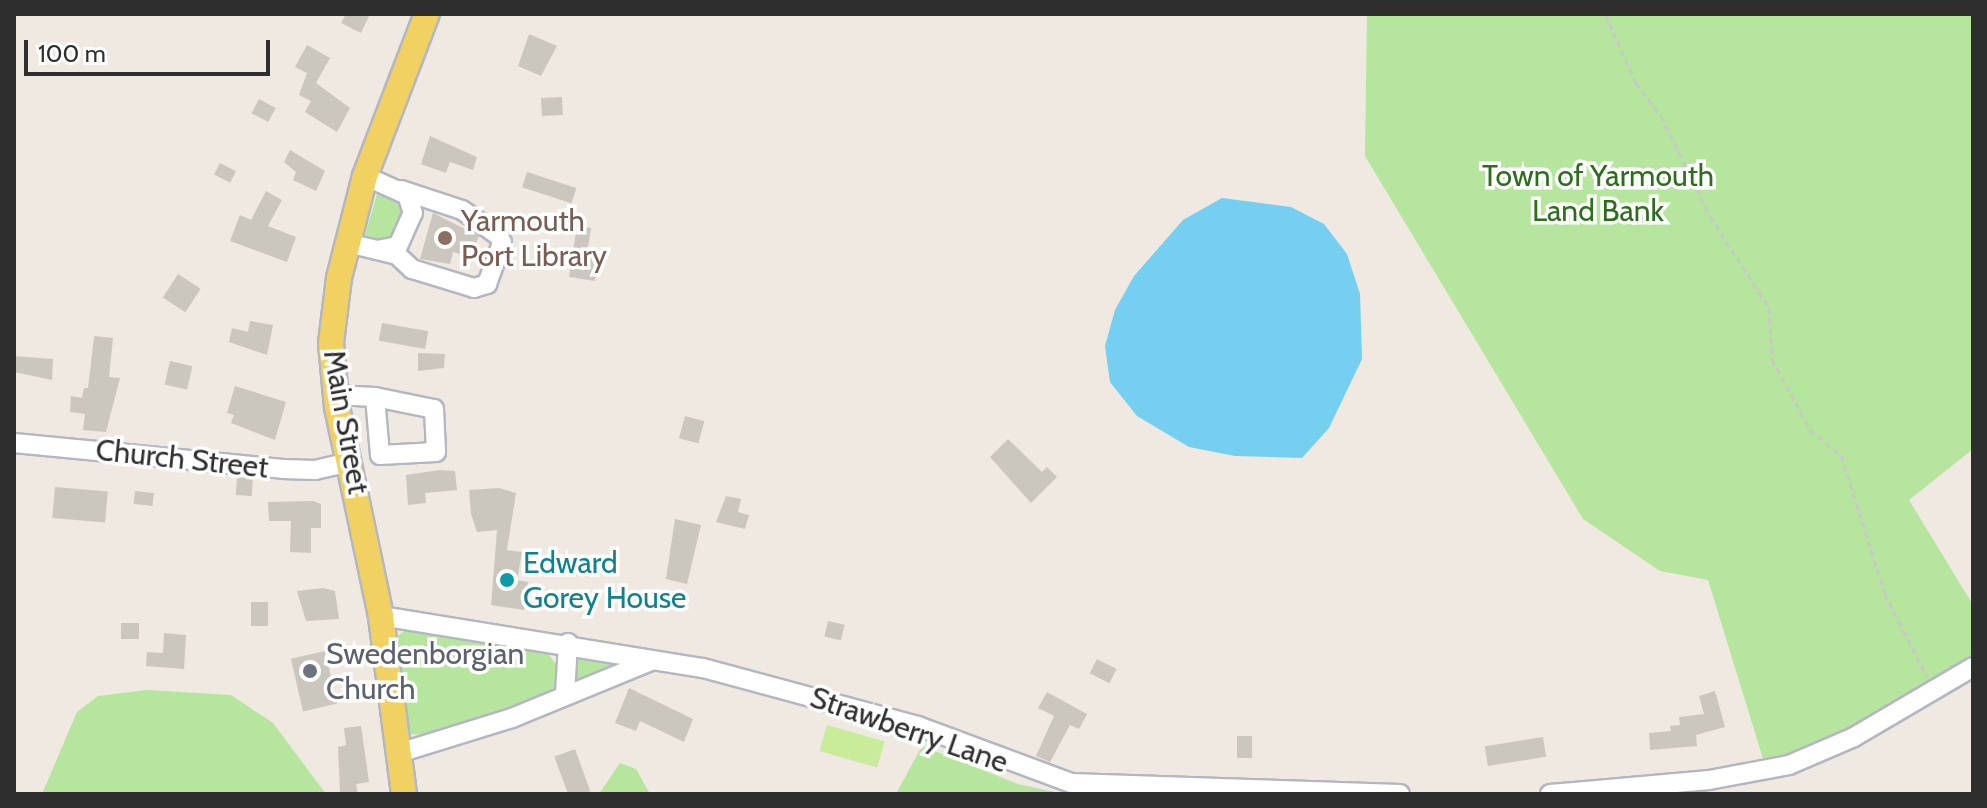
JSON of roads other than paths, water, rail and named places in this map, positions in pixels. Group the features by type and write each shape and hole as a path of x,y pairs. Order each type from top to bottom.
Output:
{"main road":[{"name":"Main Street","path":"404,794 381,616 335,395 332,325 347,243 365,176 427,14"}],"street":[{"path":"347,243 377,250 449,281 474,288 487,284 502,243 499,236 462,210 365,176"},
{"path":"377,250 405,239 413,213 401,190"},
{"path":"335,395 375,397"},
{"name":"Church Street","path":"14,443 283,469 315,470 349,462"},
{"name":"Strawberry Lane","path":"381,616 568,643 658,660 918,726 1071,783 1400,794"},
{"path":"565,694 568,643"},
{"name":"Strawberry Lane","path":"399,753 512,718 628,667 658,660"},
{"path":"1550,794 1709,780 1789,765 1837,746 1973,667"}],"water":[{"path":"1222,198 1291,207 1324,224 1347,254 1360,294 1362,359 1329,428 1302,458 1235,456 1189,447 1137,416 1110,382 1105,346 1115,310 1134,276 1183,220"}],"place":[{"name":"Yarmouth Port Library","path":"445,238"},
{"name":"Edward Gorey House","path":"507,580"},
{"name":"Swedenborgian Church","path":"310,671"}],"park label":[{"name":"Town of Yarmouth Land Bank","path":"1598,193"}]}
